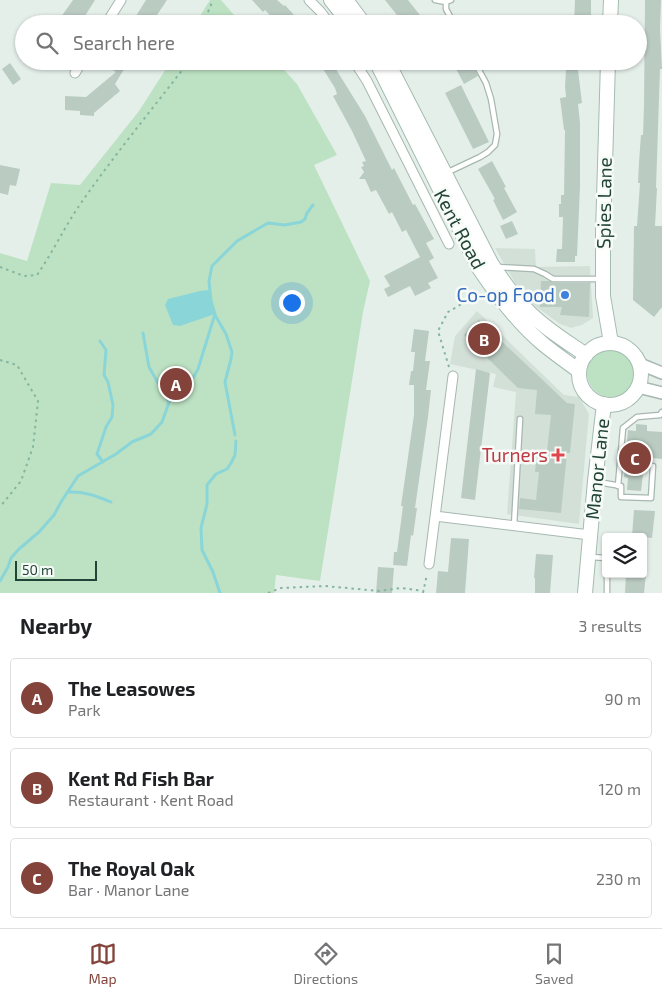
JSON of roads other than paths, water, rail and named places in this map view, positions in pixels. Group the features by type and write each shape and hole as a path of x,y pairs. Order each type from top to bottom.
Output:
{"main road":[{"path":"336,0 345,15"},
{"path":"336,0 354,15"},
{"path":"610,0 610,15"},
{"name":"Kent Road","path":"380,70 475,260 496,293 513,314 541,342 579,371"},
{"name":"Kent Road","path":"393,70 445,174 506,286 527,311 551,331 586,355"},
{"name":"Spies Lane","path":"608,70 603,296 611,343"},
{"path":"611,343 621,345 636,356 640,364 641,375 638,387 632,396 624,402 604,404 595,401 585,392 579,371 586,355 600,345 611,343"},
{"name":"Manor Lane","path":"586,593 595,481 604,404"}],"street":[{"path":"112,15 121,0"},
{"path":"309,0 323,15"},
{"path":"320,11 336,0"},
{"name":"Kent Road","path":"359,70 449,244"},
{"path":"640,364 662,373"},
{"path":"429,564 453,376"},
{"path":"638,387 662,393"},
{"path":"435,516 590,535"}],"lane":[{"path":"435,0 448,1 446,9 449,15"},
{"path":"445,174 480,157 495,145 497,134 491,99 486,83 479,70"},
{"path":"494,267 534,268 552,279 603,279"},
{"path":"618,486 623,428 638,417 660,415 662,412"},
{"path":"514,526 520,419"},
{"path":"595,481 621,486 621,497 651,498 653,466"},
{"path":"589,557 602,558"},
{"path":"607,593 608,578"}],"water":[{"path":"209,290 215,314 180,326 173,325 165,305 168,299"}],"waterway":[{"path":"0,581 11,558 54,515 78,476 116,454 132,442 151,434 162,422 171,397 177,387 193,378 198,369 215,314 211,301 209,281 212,266 237,241 268,223 285,225 301,222 305,219 313,205"},
{"path":"215,315 226,334 232,352 225,382 235,435"},
{"path":"143,333 149,367 169,402"},
{"path":"100,341 106,350 104,375 108,382 113,405 112,417 106,427 97,454 103,462"},
{"path":"220,593 213,572 202,550 201,528 207,504 207,485 216,474 227,469 231,463 235,455 236,441"},
{"path":"68,492 85,493 111,502"}],"place":[{"name":"Co-op Food","path":"565,295"},
{"name":"Kent Rd Fish Bar","path":"484,339"},
{"name":"The Leasowes","path":"176,384"},
{"name":"Turners","path":"558,455"},
{"name":"The Royal Oak","path":"635,458"}]}
